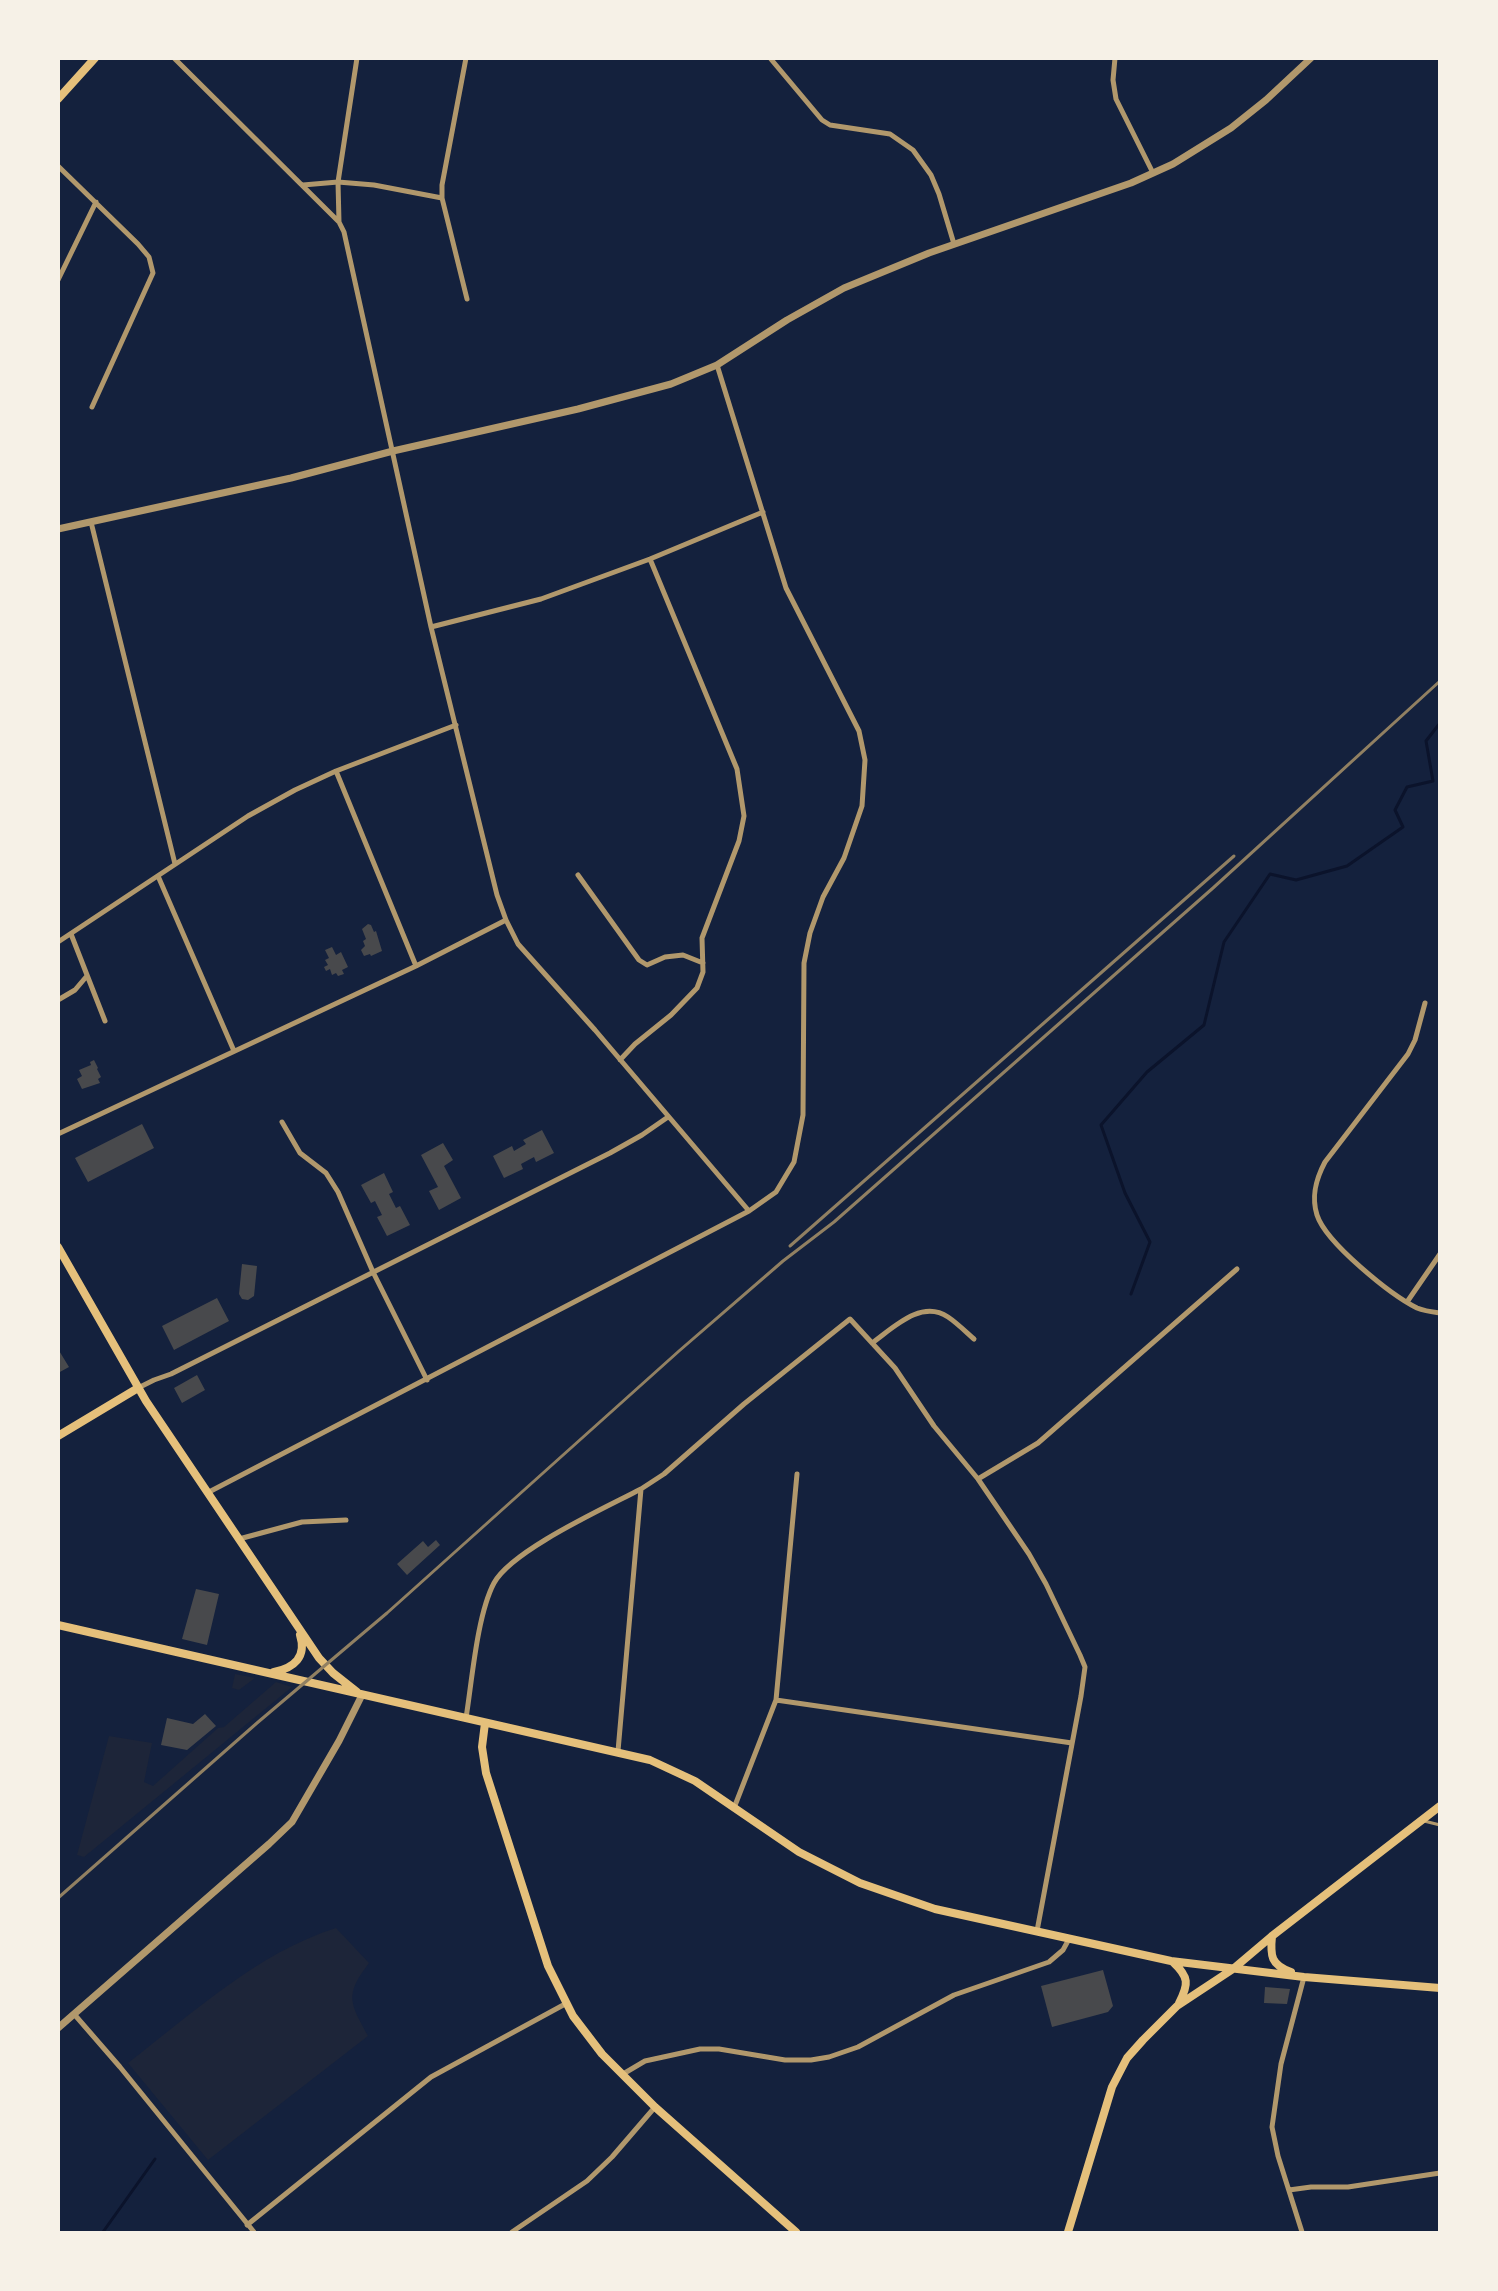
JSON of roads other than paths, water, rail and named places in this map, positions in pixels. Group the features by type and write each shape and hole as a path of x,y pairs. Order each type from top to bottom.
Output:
{"main road":[{"path":"58,99 95,58"},
{"path":"58,1247 138,1388 298,1628 331,1671 362,1695"},
{"path":"58,1436 138,1388"},
{"path":"58,1625 650,1760 695,1781 799,1852 860,1883 935,1908 1172,1961 1304,1977 1440,1988"},
{"path":"273,1673 289,1668 301,1657 303,1646 298,1628"},
{"path":"485,1723 482,1748 486,1773 548,1966 573,2016 615,2068 655,2107 796,2232"},
{"path":"1068,2232 1101,2119 1118,2073 1138,2046 1177,2006 1233,1969 1440,1806"},
{"path":"1272,1936 1274,1961 1281,1968 1304,1977"},
{"path":"1172,1961 1186,1978 1187,1989 1177,2006"}],"street":[{"path":"174,58 339,222"},
{"path":"357,58 338,182 339,222 347,243 432,627 497,895 506,921 518,944 749,1211"},
{"path":"466,58 442,184 442,198 467,299"},
{"path":"770,58 822,120 830,125 890,134 913,150 922,161 939,194 954,244"},
{"path":"1115,58 1113,80 1116,99 1153,173"},
{"path":"58,529 291,478 393,451 598,404 671,384 717,364 844,288 954,244 1131,183 1173,164 1231,128 1266,100 1311,58"},
{"path":"58,166 149,257 153,273 92,407"},
{"path":"303,185 338,182 374,185 442,198"},
{"path":"58,280 96,202"},
{"path":"207,1493 749,1211 776,1192 794,1162 803,1115 804,963 810,933 823,897 844,858 862,806 865,760 859,731 786,588 717,364"},
{"path":"432,627 541,599 650,559 764,513"},
{"path":"91,522 175,864"},
{"path":"620,1060 697,988 703,972 702,938 739,841 744,816 737,769 650,559"},
{"path":"58,942 248,816 295,790 336,771 456,725"},
{"path":"336,771 416,966"},
{"path":"578,875 639,960 647,965 665,957 683,955 703,963"},
{"path":"158,876 234,1051"},
{"path":"58,1134 416,966 506,921"},
{"path":"71,934 105,1021"},
{"path":"58,1000 75,990 86,977"},
{"path":"1425,1003 1408,1054 1325,1162 1317,1177 1314,1193 1317,1214 1327,1233 1348,1256 1407,1302 1419,1309 1440,1312"},
{"path":"138,1388 171,1374 610,1153 642,1136 668,1117"},
{"path":"282,1122 300,1153 326,1173 338,1192 373,1272 427,1380"},
{"path":"1407,1302 1440,1254"},
{"path":"978,1479 1038,1443 1237,1269"},
{"path":"872,1343 911,1315 929,1311 947,1316 974,1339"},
{"path":"465,1718 481,1628 490,1591 496,1580 518,1558 550,1537 641,1489 664,1474 744,1404 850,1319 895,1368 934,1426 978,1479 1029,1554 1046,1584 1085,1667 1036,1931"},
{"path":"734,1808 776,1700 797,1474"},
{"path":"618,1751 641,1489"},
{"path":"239,1539 302,1522 346,1520"},
{"path":"58,2028 292,1822 339,1741 362,1695"},
{"path":"776,1700 1072,1743"},
{"path":"623,2074 645,2061 700,2049 719,2049 784,2060 829,2057 858,2047 954,1995 1049,1962 1063,1950 1069,1939"},
{"path":"1302,2232 1272,2130 1281,2064 1304,1977"},
{"path":"247,2224 431,2077 567,2003"},
{"path":"74,2014 254,2232"},
{"path":"512,2232 587,2181 612,2157 655,2107"},
{"path":"1290,2190 1311,2187 1348,2187 1440,2173"}],"lane":[{"path":"1421,1820 1440,1824"}],"waterway":[{"path":"1131,1294 1150,1242 1125,1193 1101,1125 1147,1072 1204,1025 1224,942 1270,874 1296,880 1347,866 1403,827 1395,810 1407,787 1433,781 1426,741 1440,723"},
{"path":"103,2232 155,2159"}],"railway":[{"path":"58,1898 257,1723 387,1613 679,1351 783,1261 834,1222 1213,888 1440,681"},
{"path":"790,1246 1234,856"}]}
